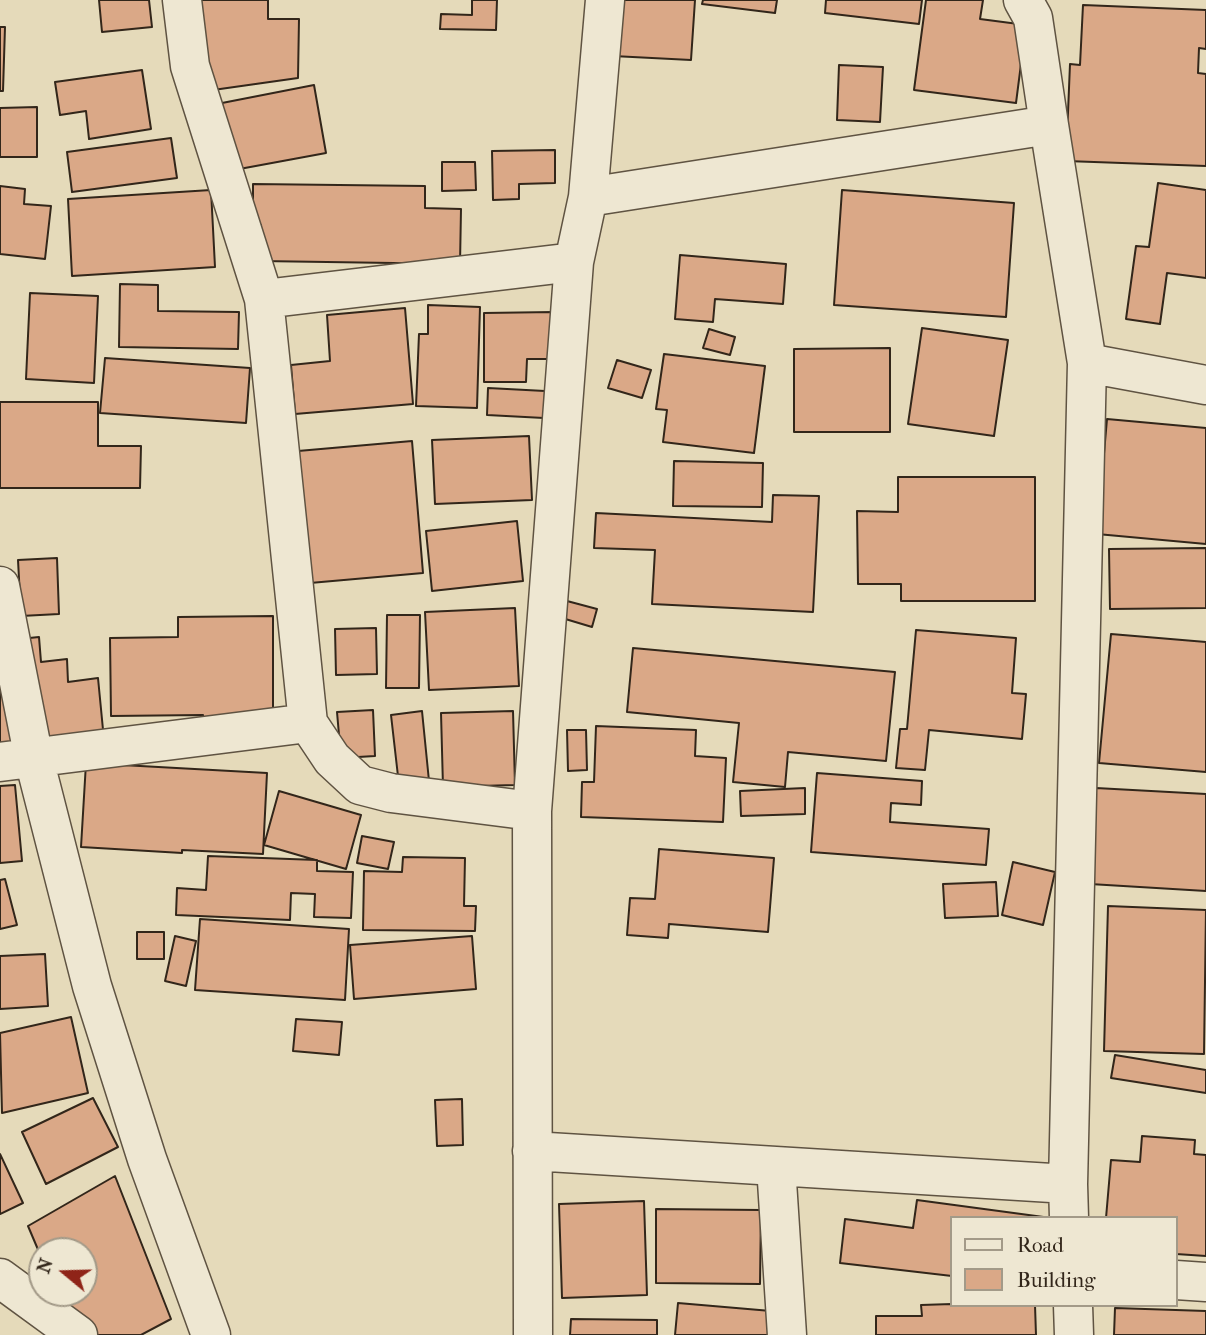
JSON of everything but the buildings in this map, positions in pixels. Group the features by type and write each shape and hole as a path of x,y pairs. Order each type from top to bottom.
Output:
{"street":[{"path":"182,0 190,66 264,299 308,723 332,758 360,785 391,793 532,811"},
{"path":"533,1335 532,811 574,262 588,197 605,0"},
{"path":"532,1151 776,1166 1069,1201 1087,363 1033,18 1023,0"},
{"path":"588,197 1049,125"},
{"path":"264,299 574,262"},
{"path":"1087,363 1206,385"},
{"path":"0,586 17,760 147,1159 211,1335"},
{"path":"17,760 308,723"},
{"path":"776,1166 787,1335"},
{"path":"0,1278 78,1335"},
{"path":"1178,1280 1206,1282"},
{"path":"1073,1307 1074,1335"}]}
